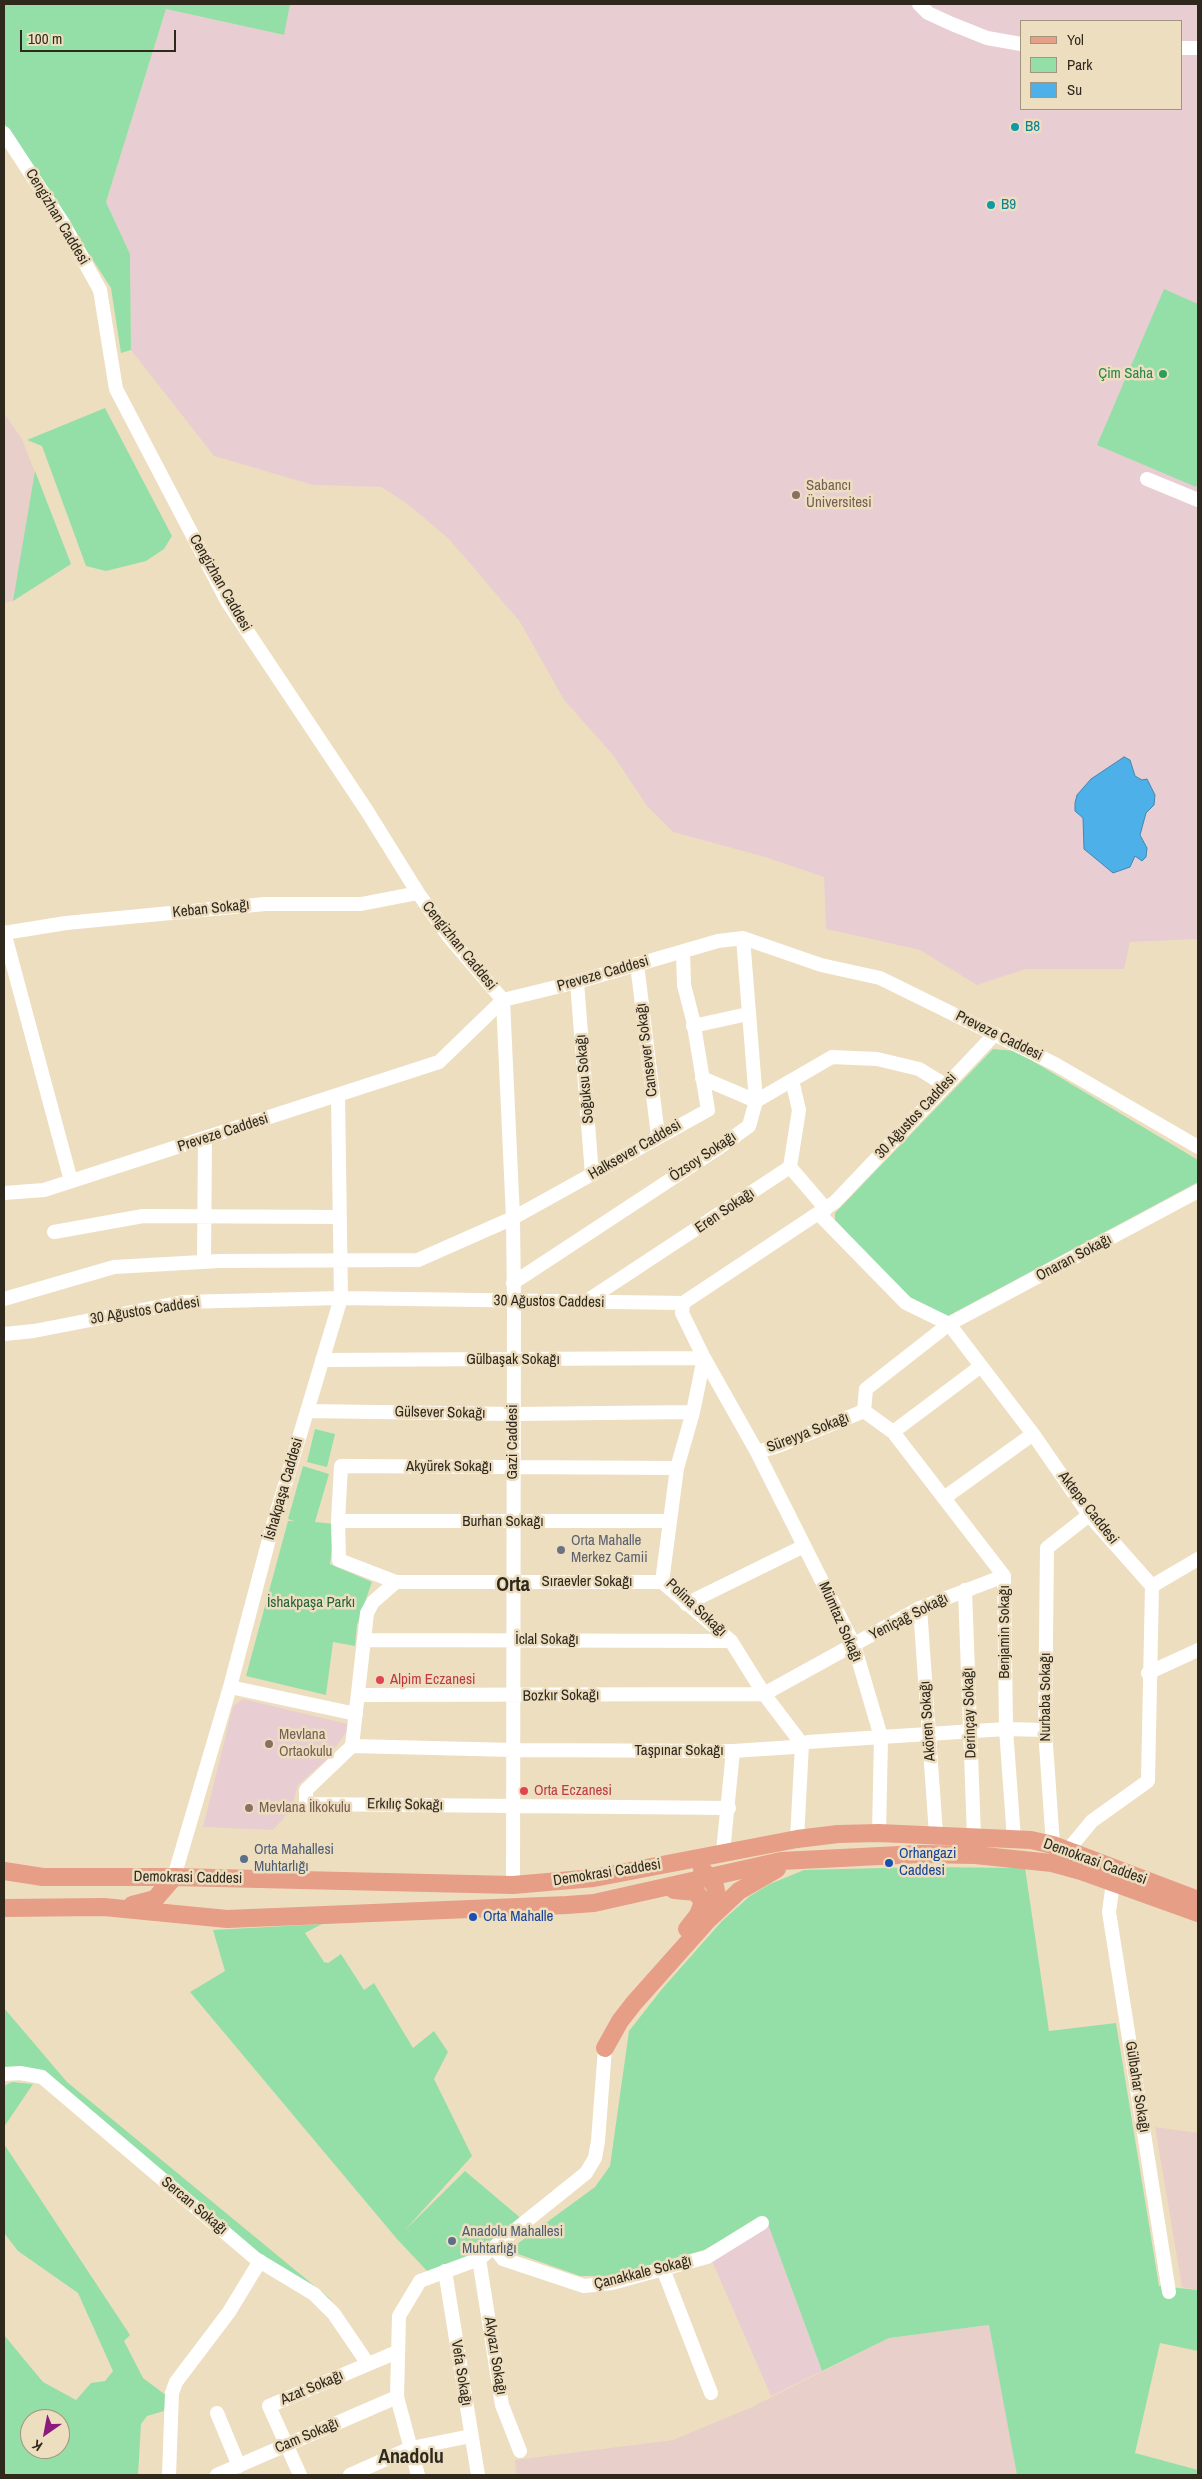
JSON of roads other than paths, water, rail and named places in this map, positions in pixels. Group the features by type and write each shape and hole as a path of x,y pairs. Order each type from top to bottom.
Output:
{"main road":[{"name":"Demokrasi Caddesi","path":"4,1871 43,1877 174,1877 513,1885 576,1880 723,1852 838,1834 936,1834 1014,1839 1060,1848 1198,1900"},
{"name":"Demokrasi Caddesi","path":"4,1908 104,1907 196,1917 237,1919 594,1903 800,1858 920,1854 1016,1858 1059,1865 1198,1913"},
{"path":"605,2048 620,2021 634,2003 732,1896 754,1880 800,1858"},
{"path":"1113,1883 1107,1879 1105,1872 1106,1866 1111,1861 1117,1859 1198,1889"},
{"path":"685,1860 695,1864 710,1877 717,1896 716,1904 707,1922"},
{"path":"104,1907 155,1900 174,1877"},
{"path":"513,1885 514,1891 520,1898 541,1905"},
{"path":"605,2048 608,2028 615,2013 702,1908 700,1896 689,1889 644,1892"}],"street":[{"path":"919,4 928,13 987,38 1020,44"},
{"path":"1182,48 1198,48"},
{"name":"Cengizhan Caddesi","path":"4,133 63,223 100,290 116,389 227,601 347,781 418,893 449,937 503,1000"},
{"path":"1147,479 1198,500"},
{"name":"Keban Sokağı","path":"4,932 66,923 265,904 361,904 418,893"},
{"path":"4,932 71,1181"},
{"path":"742,938 756,1101"},
{"name":"Preveze Caddesi","path":"4,1193 44,1190 439,1062 503,1000 577,982 718,941 742,938 821,965 880,978 1055,1064 1198,1147"},
{"name":"Halksever Caddesi","path":"339,1261 418,1260 512,1218 708,1110 694,1026 684,985 683,952"},
{"name":"Cansever Sokağı","path":"637,964 658,1136"},
{"name":"Soğuksu Sokağı","path":"577,982 592,1175"},
{"name":"Gazi Caddesi","path":"503,1000 514,1301 513,1885"},
{"path":"694,1026 748,1014"},
{"name":"30 Ağustos Caddesi","path":"4,1334 34,1331 183,1302 341,1298 683,1303 823,1212 995,1034"},
{"path":"756,1101 832,1057 877,1059 919,1069 945,1085"},
{"path":"702,1078 756,1101"},
{"path":"790,1167 799,1110 792,1080"},
{"name":"İshakpaşa Caddesi","path":"174,1877 230,1687 272,1528 341,1298 338,1095"},
{"name":"Özsoy Sokağı","path":"513,1283 749,1126 756,1101"},
{"path":"204,1262 205,1138"},
{"name":"Aktepe Caddesi","path":"790,1167 823,1212 906,1303 949,1324 1033,1434 1090,1515 1152,1586"},
{"name":"Eren Sokağı","path":"585,1302 790,1167"},
{"name":"Onaran Sokağı","path":"864,1411 866,1389 949,1324 1198,1191"},
{"path":"54,1232 143,1216 340,1217"},
{"path":"4,1299 114,1267 204,1262 339,1261"},
{"path":"683,1303 682,1313 704,1358"},
{"name":"Gülbaşak Sokağı","path":"322,1360 704,1358"},
{"name":"Polina Sokağı","path":"704,1358 693,1412 678,1468 669,1521 662,1582 731,1641 764,1694 802,1744"},
{"name":"Mümtaz Sokağı","path":"704,1358 757,1452 854,1645 881,1737 879,1833"},
{"path":"893,1432 981,1366"},
{"name":"Gülsever Sokağı","path":"307,1411 513,1414 693,1412"},
{"name":"Süreyya Sokağı","path":"757,1452 778,1446 864,1411 893,1432"},
{"name":"Benjamin Sokağı","path":"893,1432 1004,1576 1006,1729 1014,1839"},
{"path":"944,1498 1033,1434"},
{"name":"Akyürek Sokağı","path":"340,1466 678,1468"},
{"name":"Sıraevler Sokağı","path":"340,1466 339,1560 396,1582 662,1582"},
{"name":"Nurbaba Sokağı","path":"1060,1848 1045,1730 1047,1548 1090,1515"},
{"name":"Burhan Sokağı","path":"338,1522 669,1521"},
{"path":"686,1604 804,1546"},
{"path":"1060,1848 1092,1821 1148,1781 1148,1673 1152,1586 1198,1559"},
{"name":"Yeniçağ Sokağı","path":"764,1694 920,1608 1004,1576"},
{"path":"352,1746 367,1614 373,1602 396,1582"},
{"name":"Derinçay Sokağı","path":"965,1590 974,1836"},
{"name":"Akören Sokağı","path":"920,1608 936,1834"},
{"name":"İclal Sokağı","path":"364,1640 731,1641"},
{"path":"1148,1673 1198,1650"},
{"path":"230,1687 356,1714"},
{"name":"Bozkır Sokağı","path":"358,1695 764,1694"},
{"name":"Taşpınar Sokağı","path":"352,1746 513,1750 733,1751 794,1747 802,1744 881,1737 1006,1729 1045,1730"},
{"path":"797,1840 802,1744"},
{"name":"Erkılıç Sokağı","path":"352,1746 306,1790 306,1804 729,1808"},
{"path":"723,1852 729,1808 733,1751"},
{"name":"Gülbahar Sokağı","path":"1113,1883 1109,1912 1169,2292"},
{"path":"418,2475 397,2397 399,2316 420,2281 479,2259 586,2173 595,2158 598,2141 605,2048"},
{"name":"Sercan Sokağı","path":"4,2074 20,2073 42,2077 260,2261 314,2294 334,2314 368,2364"},
{"name":"Çanakkale Sokağı","path":"494,2247 503,2259 584,2286 612,2283 707,2257 762,2223"},
{"name":"Akyazı Sokağı","path":"479,2259 502,2405 520,2450"},
{"path":"169,2475 172,2393 176,2382 229,2312 260,2261"},
{"path":"663,2269 711,2393"},
{"name":"Vefa Sokağı","path":"445,2272 478,2475"},
{"name":"Azat Sokağı","path":"300,2475 269,2406 397,2352"},
{"name":"Cam Sokağı","path":"217,2475 397,2397"},
{"path":"217,2413 239,2466"},
{"path":"350,2475 411,2448 471,2436"}],"water":[{"path":"1124,757 1130,760 1135,776 1142,780 1147,779 1155,795 1154,805 1146,813 1140,835 1147,848 1146,857 1142,861 1135,856 1130,867 1113,873 1084,849 1083,818 1075,811 1075,803 1077,795 1091,779"}],"place":[{"name":"B8","path":"1015,127"},
{"name":"B9","path":"991,205"},
{"name":"Çim Saha","path":"1163,374"},
{"name":"Sabancı Üniversitesi","path":"796,495"},
{"name":"Orta Mahalle Merkez Camii","path":"561,1550"},
{"name":"Alpim Eczanesi","path":"380,1680"},
{"name":"Mevlana Ortaokulu","path":"269,1744"},
{"name":"Orta Eczanesi","path":"524,1791"},
{"name":"Mevlana İlkokulu","path":"249,1808"},
{"name":"Orta Mahallesi Muhtarlığı","path":"244,1859"},
{"name":"Orhangazi Caddesi","path":"889,1863"},
{"name":"Orta Mahalle","path":"473,1917"},
{"name":"Anadolu Mahallesi Muhtarlığı","path":"452,2241"}],"district":[{"name":"Orta","path":"513,1586"},
{"name":"Anadolu","path":"411,2458"}],"park label":[{"name":"İshakpaşa Parkı","path":"311,1603"}]}
